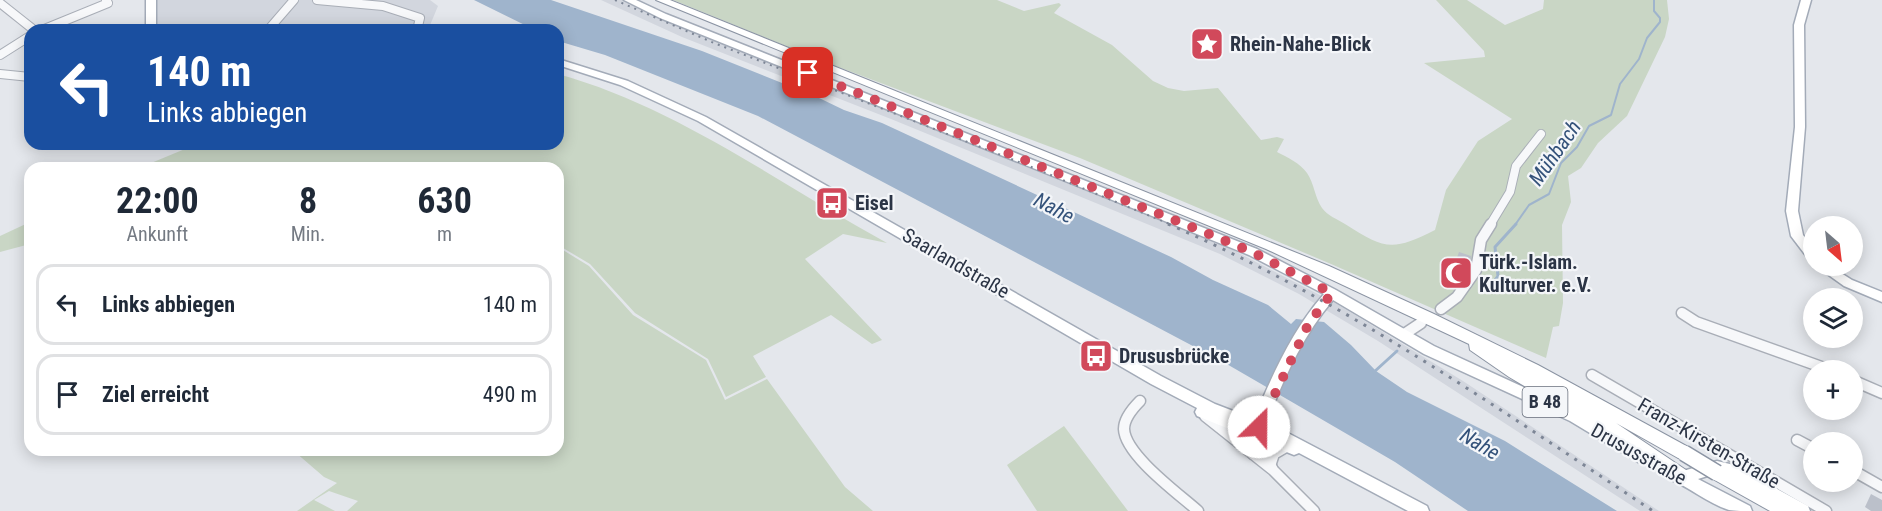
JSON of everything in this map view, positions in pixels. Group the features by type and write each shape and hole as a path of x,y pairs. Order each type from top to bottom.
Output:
{"highway":[{"path":"661,0 1272,246 1442,317 1785,511"},
{"path":"1442,317 1500,364 1592,417 1683,477"},
{"path":"1726,478 1769,511"}],"main road":[{"path":"151,0 151,24"},
{"name":"B 48","path":"629,0 663,16 1252,252 1332,293 1403,336"},
{"path":"1803,244 1797,236 1792,211 1800,118 1799,25 1806,0"},
{"name":"Saarlandstraße","path":"564,64 624,83 702,118 1156,380 1257,431"},
{"path":"1837,276 1882,297"},
{"path":"1257,431 1265,410 1309,323 1332,293"},
{"name":"Drususstraße","path":"1403,336 1554,406 1665,471 1683,477 1706,492 1745,511"},
{"name":"Saarlandstraße","path":"1156,380 1200,411 1257,431"},
{"path":"1257,431 1286,447 1332,462"},
{"path":"1257,431 1332,462 1422,511"},
{"path":"1683,477 1717,467 1729,469 1803,511"}],"street":[{"path":"273,24 294,0"},
{"path":"317,0 374,4 410,12 420,18 418,24"},
{"path":"55,24 107,1"},
{"path":"0,3 26,24"},
{"path":"0,55 24,40"},
{"path":"0,74 24,76"},
{"path":"1442,317 1476,270 1481,240 1510,192 1516,166 1541,134"},
{"path":"1682,313 1696,322 1803,360"},
{"path":"1403,336 1421,323"},
{"name":"Franz-Kirsten-Straße","path":"1592,375 1826,511"},
{"path":"1863,385 1882,393"},
{"path":"1140,401 1126,419 1125,438 1137,453 1198,511"},
{"path":"1200,411 1272,468 1314,511"},
{"path":"1254,456 1249,447 1257,431"},
{"path":"1257,431 1272,468"},
{"path":"1797,440 1803,443"},
{"path":"1272,468 1274,454 1286,447"},
{"path":"1863,476 1882,487"}],"shaded area":[{"path":"156,0 430,0 438,6 430,24 156,24"},
{"path":"601,0 622,0 669,22 1103,194 1231,249 1337,304 1463,381 1659,511 1640,511 1378,341 1299,294 1220,254 891,119 682,37"}],"green space":[{"path":"673,0 997,0 1024,11 1059,3 1061,5 1054,13 1112,45 1153,81 1168,88 1184,91 1218,88 1261,140 1277,137 1284,139 1277,152 1304,169 1324,211 1369,239 1388,245 1408,242 1435,230 1446,190 1478,141 1512,119 1424,63 1485,57 1484,51 1436,0 1467,0 1505,25 1543,9 1544,0 1667,0 1669,19 1665,37 1627,116 1598,143 1581,168 1568,176 1571,202 1562,225 1563,303 1559,326 1553,327 1546,358 1080,158 833,65"},
{"path":"564,76 602,88 686,126 887,243 843,234 805,259 882,340 872,344 831,315 753,356 766,377 726,397 708,359 635,313 590,264 564,249 564,162 154,162 182,150 564,150"},
{"path":"24,225 24,246 0,252 0,236"},
{"path":"564,251 589,266 633,315 706,360 725,400 767,379 845,487 873,511 347,511 358,501 329,491 314,500 335,511 297,511 337,483 324,477 300,456 564,456"},
{"path":"1064,426 1128,511 1037,511 1007,465"}],"water":[{"name":"Nahe","path":"474,0 551,0 702,51 844,110 882,123 1171,257 1213,280 1268,305 1291,324 1296,319 1324,322 1376,371 1407,392 1505,441 1617,511 1468,511 1395,462 1225,363 758,116 605,55 564,43 564,24 523,24"}],"building":[{"name":"Türk.-Islam. Kulturver. e.V.","path":"1459,252 1471,256 1470,266 1464,264 1457,283 1449,280"},
{"path":"1871,494 1882,500 1882,511 1871,511 1865,507"}],"waterway":[{"name":"Mühbach","path":"1515,225 1529,205 1549,194 1561,163 1577,147 1589,126 1611,115 1620,84 1639,59 1647,38 1660,22 1660,18 1654,11 1654,0"},
{"name":"Mühbach","path":"1488,290 1498,276 1495,247 1516,224"},
{"name":"Mühbach","path":"1374,372 1397,351"}],"railway":[{"path":"615,0 714,43 1024,164 1172,225"},
{"path":"1168,224 1232,254 1357,320 1476,394 1653,511"}],"place":[{"name":"Rhein-Nahe-Blick","path":"1207,44"},
{"name":"Eisel","path":"832,203"},
{"name":"Türk.-Islam. Kulturver. e.V.","path":"1456,273"},
{"name":"Drususbrücke","path":"1096,356"}],"route":[{"path":"808,73 1252,252 1332,293 1309,323 1261,418 1259,427"}]}
